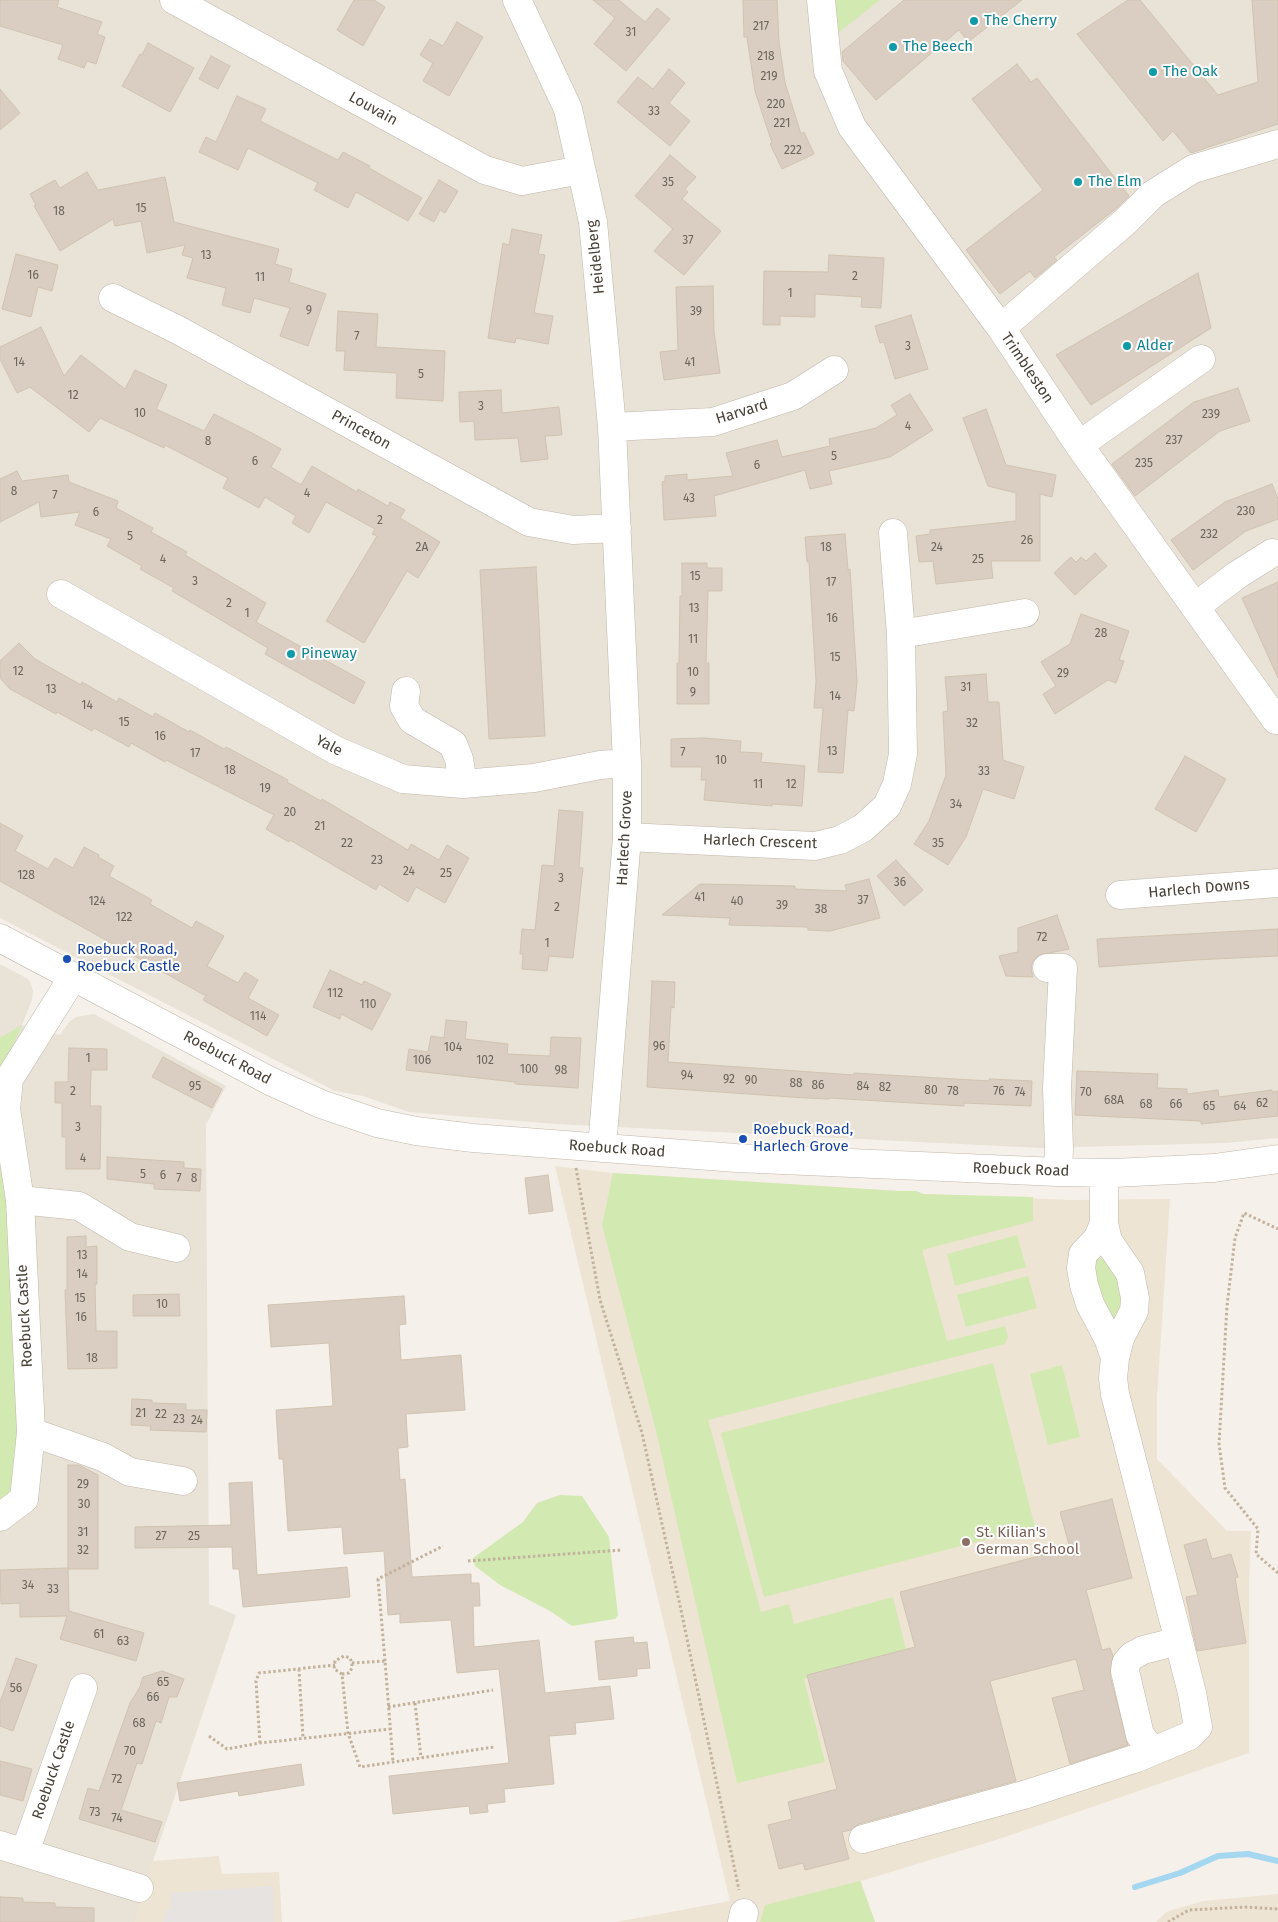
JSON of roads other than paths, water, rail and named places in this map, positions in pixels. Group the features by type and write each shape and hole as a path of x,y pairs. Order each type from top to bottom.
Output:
{"street":[{"name":"Louvain","path":"174,0 485,170 522,180 581,170"},
{"name":"Heidelberg","path":"517,0 568,109 593,222 612,427 617,528"},
{"name":"Trimbleston","path":"821,0 828,71 852,128 1001,328 1079,445 1276,720"},
{"path":"1001,328 1126,221 1153,194 1192,169 1278,144"},
{"name":"Princeton","path":"113,298 178,330 528,522 573,530 617,528"},
{"path":"1079,445 1201,359"},
{"name":"Harvard","path":"612,427 713,422 792,396 834,370"},
{"name":"Harlech Grove","path":"602,1148 627,837 627,763 617,528"},
{"name":"Harlech Crescent","path":"627,837 815,846 840,840 863,828 887,806 897,784 903,754 900,634 893,533"},
{"path":"1195,607 1237,575 1272,553"},
{"name":"Yale","path":"60,594 336,750 403,779 463,784 534,778 600,765 627,763"},
{"path":"900,634 1025,613"},
{"path":"406,691 404,706 412,720 453,744 459,759 463,784"},
{"name":"Harlech Downs","path":"1120,896 1278,882"},
{"name":"Roebuck Road","path":"0,938 270,1081 322,1104 377,1123 416,1131 473,1138 736,1158 1058,1172 1104,1173 1214,1168 1278,1159"},
{"path":"1047,968 1063,968 1057,1088 1058,1172"},
{"name":"Roebuck Castle","path":"0,1518 24,1499 31,1432 20,1200 6,1109 9,1079 73,977"},
{"path":"862,1840 1027,1794 1137,1758 1189,1736 1198,1727 1179,1641 1112,1378 1120,1338 1134,1311 1135,1298 1130,1273 1108,1241 1104,1223 1104,1173"},
{"path":"20,1200 79,1206 130,1237 176,1248"},
{"path":"1104,1223 1098,1238 1083,1254 1081,1268 1090,1304 1101,1322 1115,1358"},
{"path":"31,1432 103,1457 130,1472 183,1481"},
{"path":"1158,1749 1148,1745 1140,1735 1125,1671 1126,1663 1132,1656 1144,1650 1179,1641"},
{"name":"Roebuck Castle","path":"83,1688 12,1848 139,1888"}],"waterway":[{"path":"1135,1887 1180,1873 1218,1856 1248,1854 1278,1861"}],"place":[{"name":"The Cherry","path":"974,21"},
{"name":"The Beech","path":"893,47"},
{"name":"The Oak","path":"1153,72"},
{"name":"The Elm","path":"1078,182"},
{"name":"Alder","path":"1127,346"},
{"name":"Pineway","path":"291,654"},
{"name":"Roebuck Road, Roebuck Castle","path":"67,959"},
{"name":"Roebuck Road, Harlech Grove","path":"743,1139"},
{"name":"St. Kilian's German School","path":"966,1542"}]}
